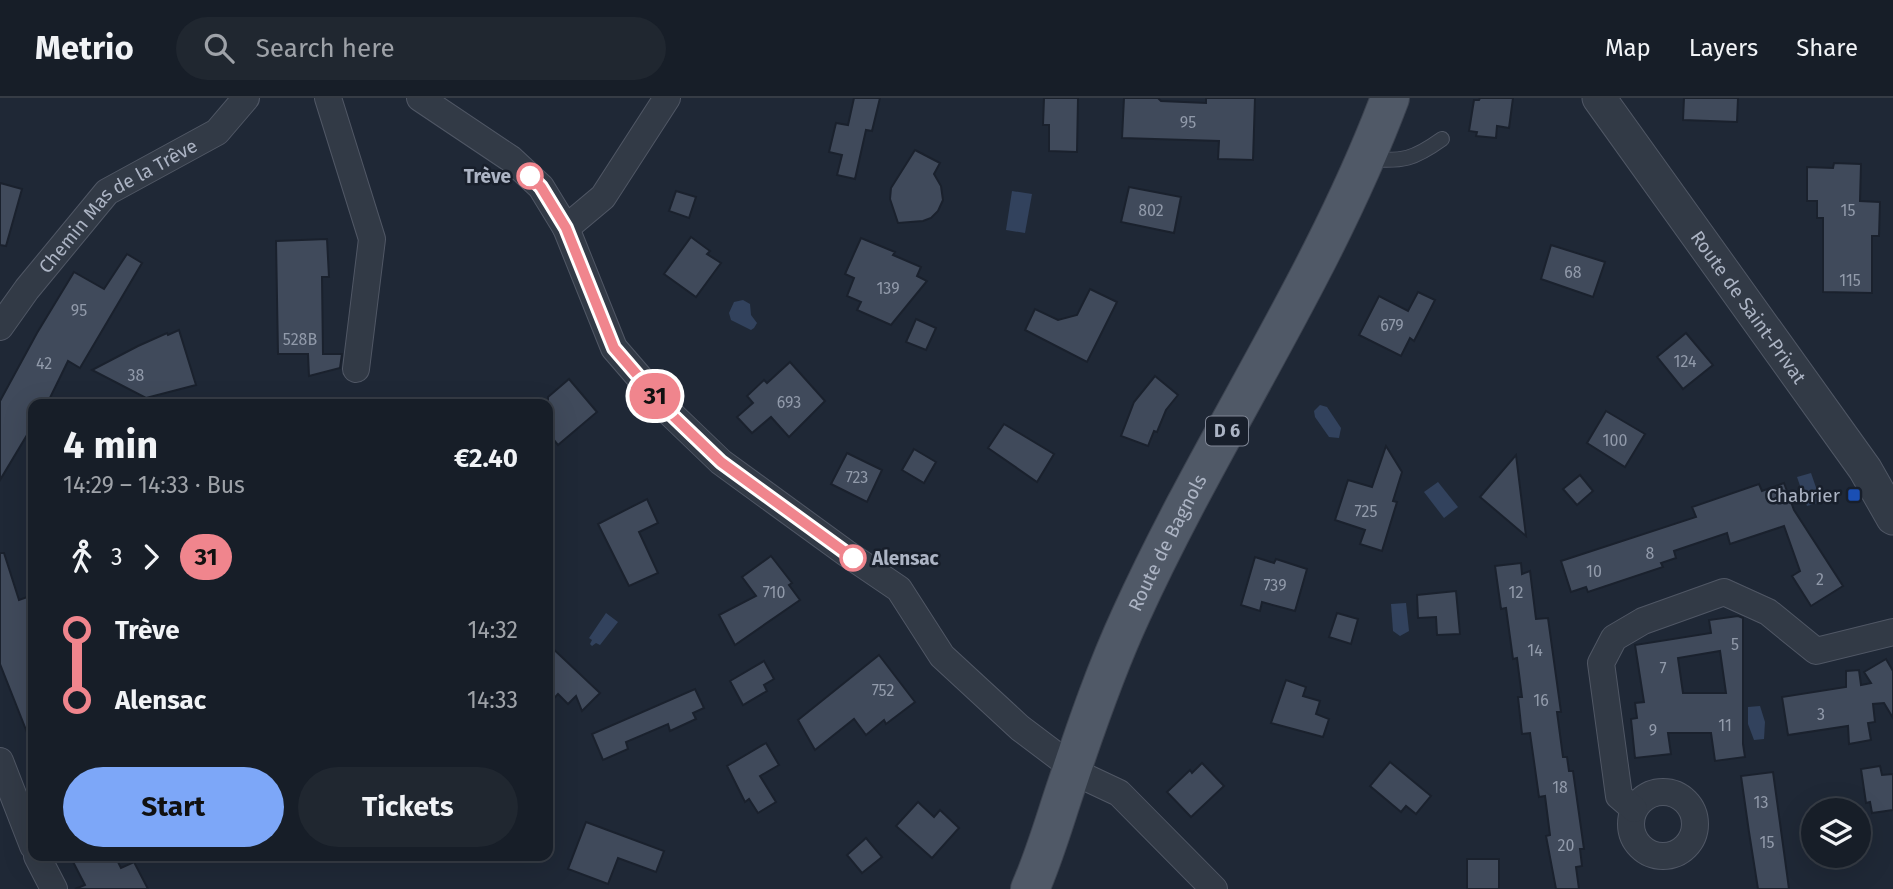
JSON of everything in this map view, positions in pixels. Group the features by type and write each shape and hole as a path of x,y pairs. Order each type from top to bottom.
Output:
{"main road":[{"name":"Route de Bagnols","path":"1030,889 1072,767 1130,616 1187,501 1304,287 1365,159 1390,98"}],"street":[{"name":"Chemin Mas de la Trêve","path":"0,327 27,289 107,192 217,132 246,98"},
{"path":"328,98 372,239 356,369"},
{"path":"420,98 511,159 541,187 566,228 614,348 671,414 721,462 898,589 942,656 1020,728 1085,777 1119,793 1214,889"},
{"path":"566,228 603,197 667,98"},
{"name":"Route de Saint-Privat","path":"1599,98 1865,469 1893,519"},
{"path":"1634,809 1619,796 1601,663 1614,638 1643,621 1724,592 1768,612 1816,651 1893,632"},
{"path":"0,761 28,833"},
{"path":"40,861 54,889"}],"lane":[{"path":"1365,159 1392,161 1418,156 1442,139"}],"water":[{"path":"1012,191 1032,194 1025,233 1006,230"},
{"path":"743,300 750,304 751,315 757,323 751,330 731,320 729,313 734,302"},
{"path":"1320,405 1327,407 1341,428 1339,438 1329,437 1315,417 1314,411"},
{"path":"1811,473 1821,502 1807,506 1797,477"},
{"path":"1438,482 1458,507 1444,518 1424,492"},
{"path":"1406,603 1409,631 1400,636 1393,631 1391,604"},
{"path":"606,613 618,622 600,645 596,643 592,646 592,640 589,638"},
{"path":"1760,706 1765,722 1764,739 1754,740 1748,724 1748,707"}],"building":[{"path":"854,98 880,98 872,131 866,130 855,179 837,175 842,155 829,152 836,123 848,125"},
{"path":"1044,98 1078,98 1077,152 1049,151 1049,125 1043,125"},
{"path":"1124,98 1206,103 1206,98 1255,98 1253,160 1218,159 1219,141 1122,138"},
{"path":"1513,98 1509,128 1497,126 1496,138 1476,136 1477,132 1469,131 1474,100"},
{"path":"1684,98 1738,98 1737,122 1683,120"},
{"path":"915,150 940,163 934,174 941,186 943,200 931,218 898,223 890,199 891,188"},
{"path":"1834,163 1861,164 1860,201 1880,202 1879,236 1872,236 1872,293 1823,292 1823,218 1817,218 1817,201 1807,201 1807,167 1833,168"},
{"path":"0,183 22,189 6,246 0,245"},
{"path":"1129,187 1181,197 1174,233 1121,222"},
{"path":"676,191 696,197 689,218 669,211"},
{"path":"691,237 710,251 707,254 721,263 696,297 664,274"},
{"path":"861,238 895,252 893,255 921,267 917,276 927,281 891,325 857,310 861,302 847,296 854,278 845,274"},
{"path":"327,239 329,277 322,277 323,354 342,354 340,368 309,376 308,354 278,354 276,241"},
{"path":"1551,245 1605,262 1593,297 1541,279"},
{"path":"127,254 142,263 80,368 68,361 49,399 28,399 28,433 0,480 0,401 37,333 74,272 104,289"},
{"path":"1090,289 1117,302 1087,362 1025,330 1035,309 1058,320 1077,315"},
{"path":"1418,292 1435,300 1414,341 1410,338 1401,356 1359,335 1379,296 1408,311"},
{"path":"916,319 936,328 926,350 906,342"},
{"path":"179,330 196,385 146,398 92,370 138,346"},
{"path":"1686,333 1713,365 1683,389 1657,357"},
{"path":"790,362 825,401 789,437 771,417 752,433 737,417 753,403 747,396 764,380 767,383"},
{"path":"1155,376 1178,395 1166,410 1148,446 1121,436 1134,402"},
{"path":"569,379 597,412 558,445 553,439 553,399 548,397"},
{"path":"1606,411 1645,434 1625,467 1587,443"},
{"path":"1004,424 1054,454 1037,482 988,448"},
{"path":"1386,446 1402,472 1393,501 1397,502 1382,551 1360,544 1365,530 1335,520 1348,480 1372,487"},
{"path":"914,449 936,462 924,483 902,470"},
{"path":"847,453 882,470 867,502 831,484"},
{"path":"1516,455 1526,536 1480,497"},
{"path":"1580,475 1593,491 1577,505 1563,489"},
{"path":"1784,483 1794,510 1843,586 1811,606 1792,576 1800,571 1784,526 1730,544 1727,533 1674,551 1676,558 1661,563 1663,567 1588,592 1586,587 1571,592 1561,561 1696,517 1692,507 1759,484 1762,491"},
{"path":"647,499 658,523 639,532 658,573 629,586 598,524"},
{"path":"0,553 4,553 19,600 28,597 28,735 0,664"},
{"path":"771,556 792,583 789,585 800,600 735,645 719,615 756,596 742,577"},
{"path":"1255,557 1274,563 1276,559 1307,569 1295,611 1262,602 1260,611 1241,605"},
{"path":"1521,563 1522,574 1530,571 1536,619 1548,618 1561,712 1557,712 1563,757 1567,757 1569,771 1573,771 1584,849 1580,849 1582,866 1576,867 1579,889 1556,889 1546,836 1550,835 1545,796 1539,797 1530,733 1522,734 1518,697 1522,697 1517,658 1513,659 1506,608 1501,609 1495,566"},
{"path":"1456,591 1460,634 1437,635 1436,617 1418,618 1417,595"},
{"path":"1337,613 1358,619 1351,644 1329,637"},
{"path":"1738,616 1743,618 1745,757 1715,761 1711,733 1668,733 1671,754 1635,758 1631,719 1637,718 1635,703 1644,702 1635,645 1711,633 1709,620","holes":["1720,651 1726,693 1683,693 1678,658"]},
{"path":"553,649 600,693 582,711 576,696 568,704 558,694 553,700"},
{"path":"879,655 915,702 886,724 884,720 866,735 854,719 815,750 798,720"},
{"path":"1886,659 1893,671 1893,718 1884,703 1873,704 1875,722 1868,723 1871,740 1849,744 1848,726 1788,735 1782,697 1846,687 1846,671 1859,670 1861,685 1871,683 1864,672"},
{"path":"764,661 774,679 764,685 767,691 743,705 730,681"},
{"path":"1286,680 1306,687 1303,696 1320,701 1316,714 1329,719 1323,737 1271,723"},
{"path":"695,689 704,708 693,713 696,719 670,731 668,724 626,742 628,749 603,760 592,734"},
{"path":"766,743 779,765 760,776 776,802 758,813 749,799 745,802 727,766"},
{"path":"1390,762 1431,796 1416,814 1406,806 1401,812 1370,786"},
{"path":"1202,763 1224,786 1191,817 1167,792 1190,770 1192,773"},
{"path":"1880,766 1882,775 1893,774 1893,810 1872,813 1871,798 1865,798 1861,769"},
{"path":"1773,772 1789,889 1758,889 1741,776"},
{"path":"918,802 934,817 940,810 959,828 932,858 896,826"},
{"path":"586,822 664,851 656,872 618,858 608,884 568,869"},
{"path":"866,838 882,857 862,873 847,855"},
{"path":"1467,859 1499,859 1499,889 1467,889"},
{"path":"73,861 118,861 121,868 134,862 148,889 75,889 85,885"}],"bus line":[{"name":"31","path":"530,176 541,187 566,228 614,348 671,414 721,462 853,558"}],"place":[{"name":"Trève","path":"530,176"},
{"name":"Chabrier","path":"1854,495"},
{"name":"Alensac","path":"853,558"}]}
